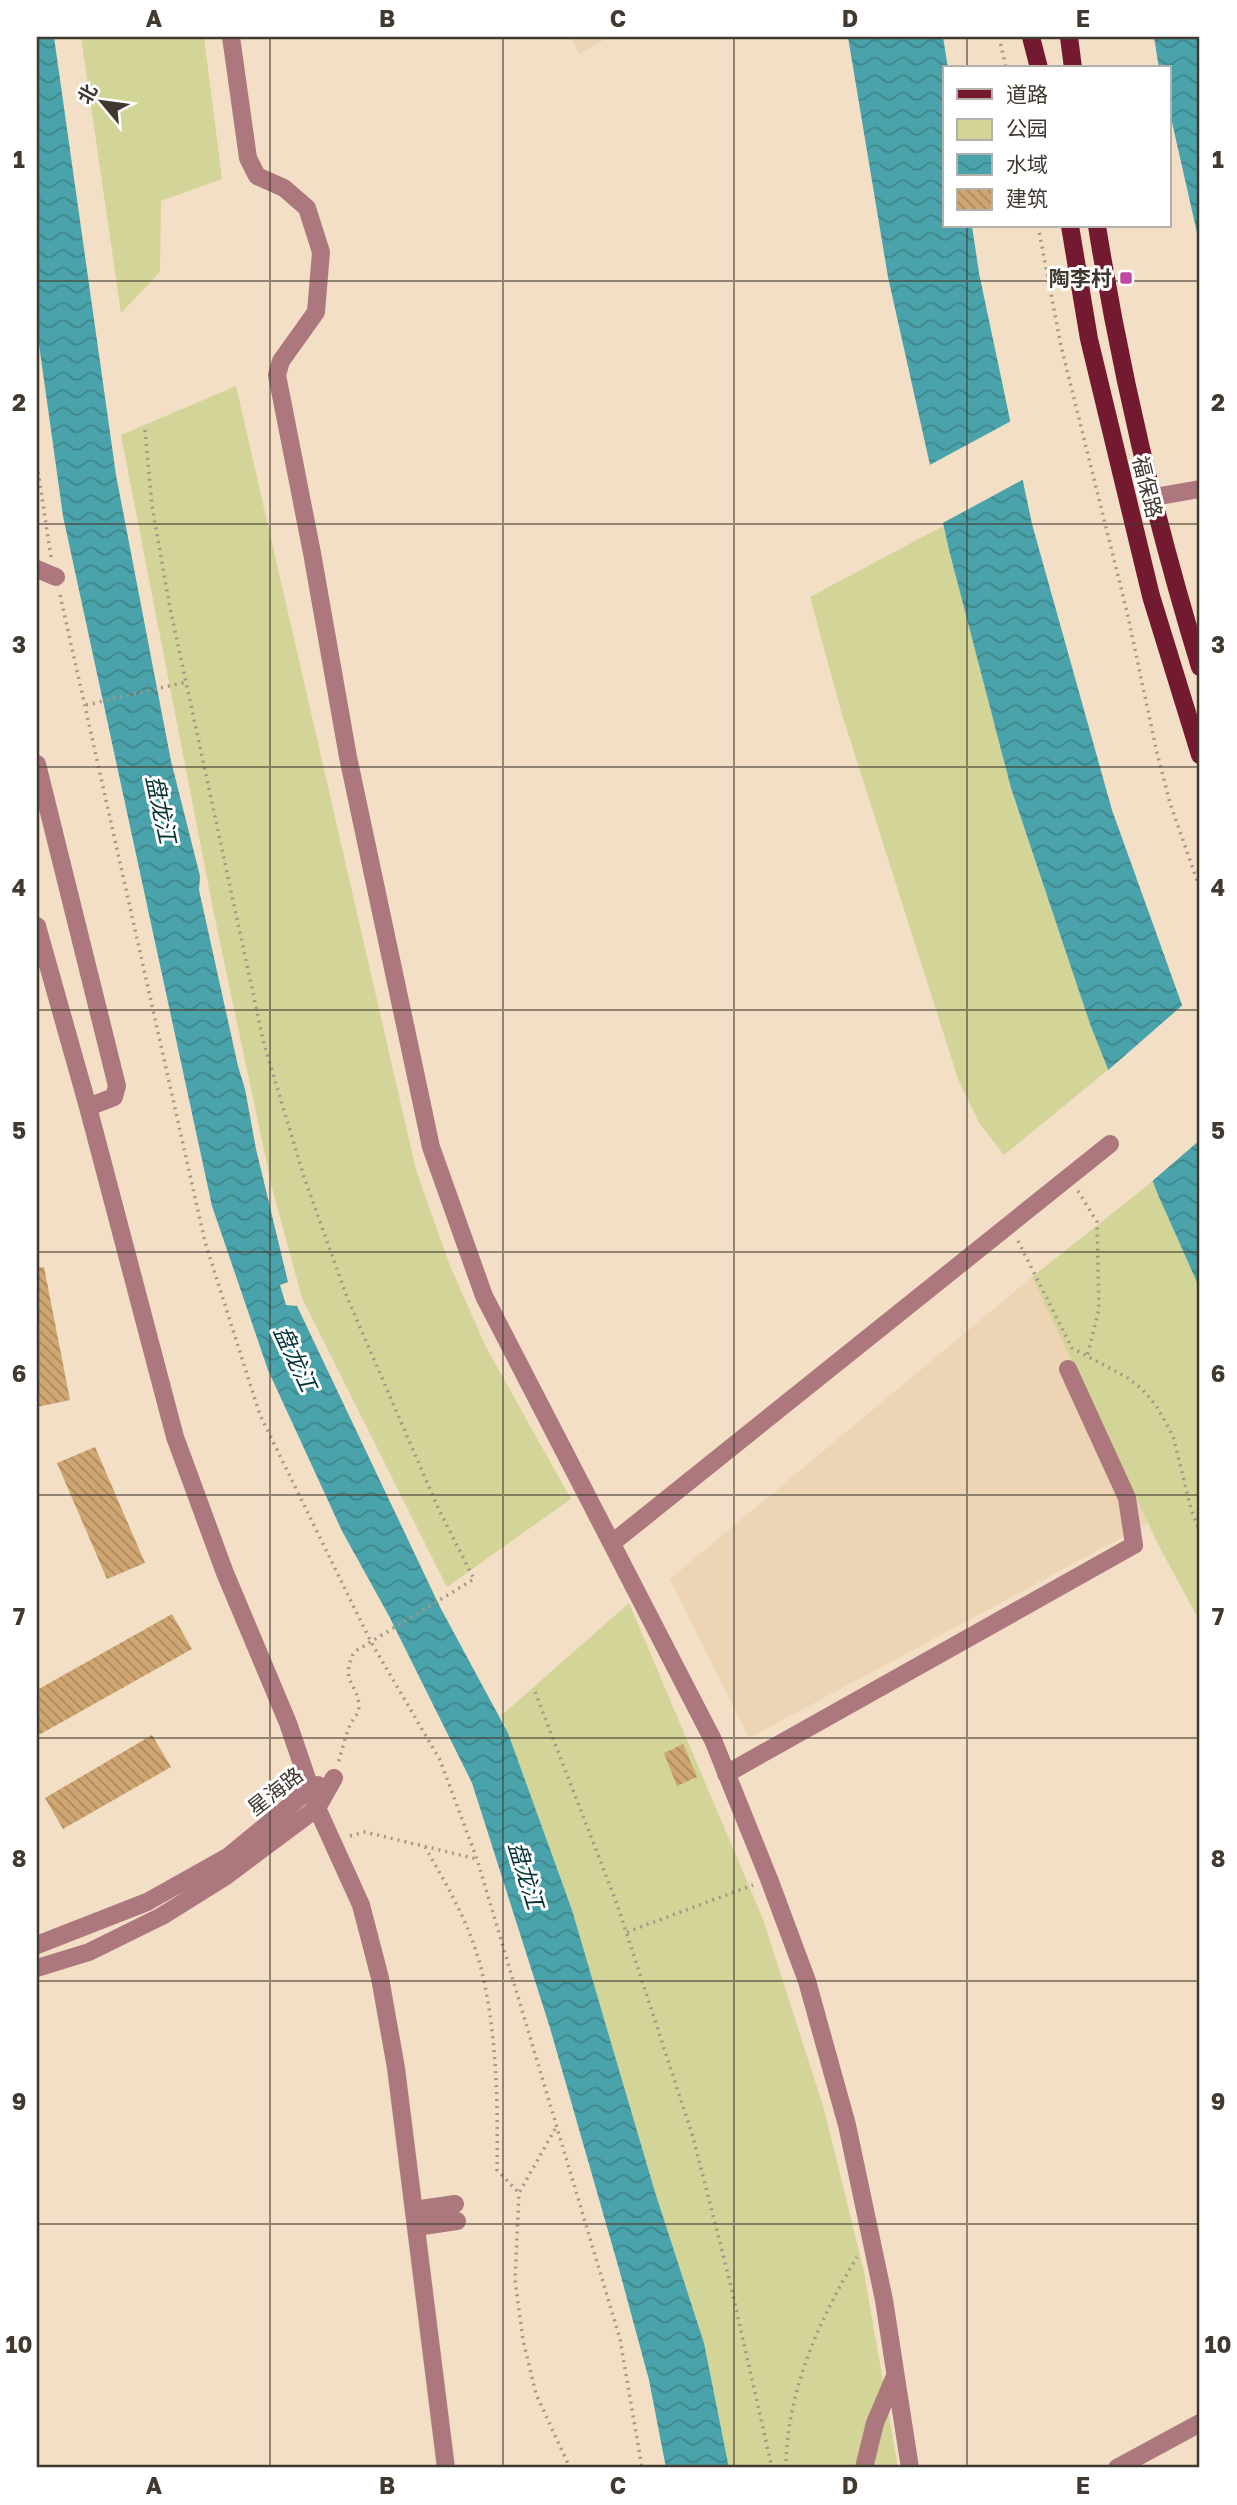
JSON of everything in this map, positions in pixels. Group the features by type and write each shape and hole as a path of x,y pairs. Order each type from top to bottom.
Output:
{"main road":[{"path":"1031,37 1039,66"},
{"path":"1069,37 1073,66"},
{"name":"福保路","path":"1070,228 1089,340 1148,582 1200,755"},
{"name":"福保路","path":"1097,228 1115,334 1176,588 1200,667"}],"street":[{"path":"231,37 248,158 257,176 284,188 307,208 321,252 316,312 281,361 276,375 312,553 348,757 431,1147 484,1296 713,1740 807,1981 847,2126 884,2300 910,2468"},
{"path":"1154,497 1200,489"},
{"path":"37,569 56,577"},
{"path":"37,764 117,1086 114,1097 88,1107"},
{"path":"37,926 175,1437 225,1573 288,1723 317,1808 361,1905 380,1978 396,2068 446,2468"},
{"path":"612,1544 1110,1144"},
{"path":"726,1774 1134,1545 1128,1498 1068,1369"},
{"name":"星海路","path":"37,1944 147,1902 229,1856 310,1789 334,1778"},
{"name":"星海路","path":"37,1968 89,1952 162,1916 226,1876 317,1808 334,1778"},
{"path":"415,2218 456,2213"},
{"path":"863,2468 875,2423 896,2375"},
{"path":"1117,2468 1200,2423"}],"path":[{"path":"999,37 1006,66"},
{"path":"1038,228 1061,346 1127,612 1157,753 1170,803 1200,889"},
{"path":"145,430 152,506 170,608 264,1044 304,1177 347,1297 439,1510 474,1579 354,1652 348,1671 359,1703 334,1778"},
{"path":"37,465 48,541 205,1242 260,1415 371,1642 440,1760 477,1859 620,2339 642,2468"},
{"path":"86,705 186,682"},
{"path":"1069,1177 1097,1222 1099,1309 1087,1357"},
{"path":"1009,1225 1072,1348 1128,1378 1143,1390 1157,1407 1173,1436 1191,1509 1200,1532"},
{"path":"535,1692 627,1932 693,2137 730,2282 772,2468"},
{"path":"333,1841 365,1832 477,1859"},
{"path":"425,1847 467,1928 481,1968 498,2094 497,2170 519,2193"},
{"path":"627,1932 769,1879"},
{"path":"555,2127 519,2193 515,2280 523,2340 536,2394 570,2468"},
{"path":"786,2468 792,2413 804,2370 841,2283 870,2236"}],"shaded area":[{"path":"571,37 609,37 579,54"},
{"path":"1032,1277 1149,1523 749,1738 670,1579"}],"green space":[{"path":"81,37 204,37 222,179 161,201 160,272 121,313"},
{"path":"236,386 416,1170 450,1266 486,1347 571,1499 447,1587 302,1298 272,1188 214,914 121,435"},
{"path":"943,526 1011,788 1090,1024 1109,1069 1004,1155 980,1124 958,1079 841,711 810,597"},
{"path":"1153,1181 1200,1289 1200,1622 1159,1546 1032,1277"},
{"path":"629,1603 763,1919 824,2109 864,2272 898,2468 729,2468 704,2343 655,2192 572,1910 501,1716"}],"water":[{"name":"盘龙江","path":"37,37 54,37 116,475 171,761 200,876 199,890 288,1282 280,1285 286,1305 297,1306 440,1607 508,1733 572,1910 655,2192 704,2343 729,2468 666,2468 649,2380 619,2269 550,2028 472,1783 389,1616 342,1531 268,1370 212,1206 63,516 37,330"},
{"path":"848,37 943,37 948,66 943,66 943,228 972,228 979,273 1032,524 1112,810 1200,1055 1200,1289 1159,1197 1090,1024 1011,788 949,550 888,277"},
{"path":"1154,37 1200,37 1200,246 1170,113 1170,66 1159,66"}],"pier":[{"path":"1013,420 1026,478 939,525 926,467"},
{"path":"1185,1003 1200,1045 1200,1140 1150,1183 1106,1072"}],"building":[{"path":"44,1267 70,1400 37,1407 37,1268"},
{"path":"95,1447 145,1563 107,1579 57,1463"},
{"path":"172,1614 192,1649 37,1736 37,1690"},
{"path":"152,1735 171,1767 63,1829 45,1798"},
{"path":"683,1744 697,1777 677,1786 664,1753"}],"place":[{"name":"陶李村","path":"1126,278"}]}
